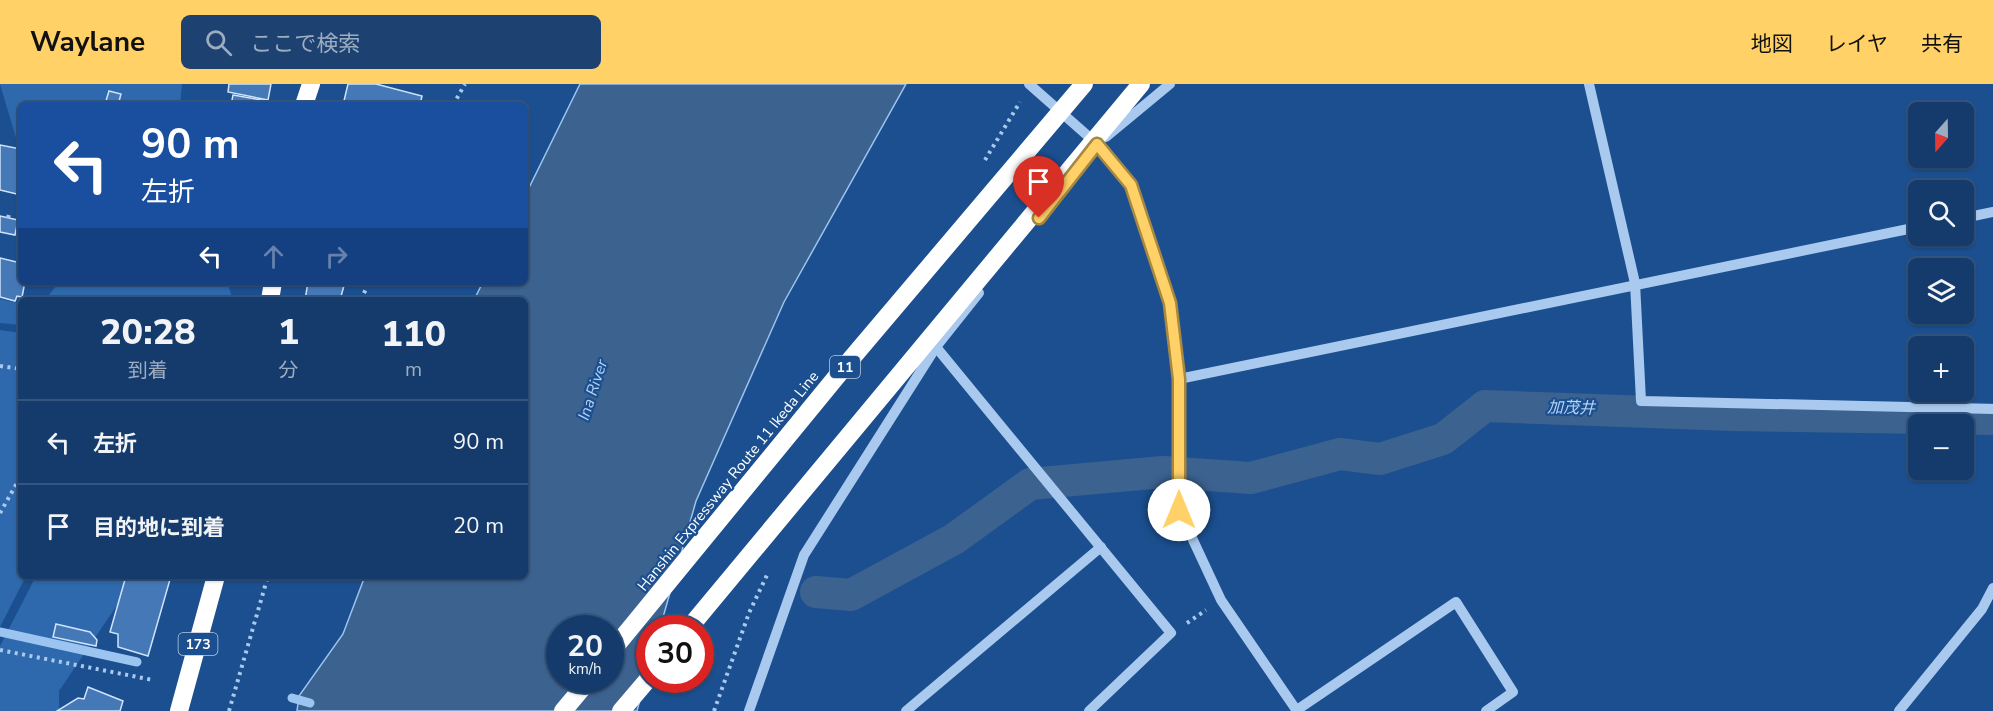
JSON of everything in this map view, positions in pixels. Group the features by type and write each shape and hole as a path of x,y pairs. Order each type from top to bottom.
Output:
{"highway":[{"path":"305,102 311,84"},
{"name":"Hanshin Expressway Route 11 Ikeda Line","path":"624,636 844,368 1084,84"},
{"path":"700,615 1141,84"},
{"name":"173","path":"179,711 215,579"},
{"path":"563,711 578,693"},
{"path":"621,711 636,693"}],"street":[{"path":"1029,84 1097,144 1131,185 1170,303 1179,379 1179,510 1221,600 1297,711 1456,603 1513,692 1486,711"},
{"path":"749,711 804,555 936,347 1097,144 1170,84"},
{"path":"1589,84 1635,283 1641,401 1993,409"},
{"path":"1974,216 1993,212"},
{"path":"1179,379 1635,283 1908,229"},
{"path":"936,347 1171,633 1089,711"},
{"path":"906,711 1101,547"},
{"path":"1899,711 1982,609 1993,588"}],"path":[{"path":"455,102 465,84"},
{"path":"0,366 18,369"},
{"path":"0,513 18,481"},
{"path":"229,711 267,579"},
{"path":"1171,633 1221,600"},
{"path":"0,650 153,680"}],"shaded area":[{"path":"0,84 182,84 180,102 18,102 18,138"},
{"path":"57,285 228,285 232,297 47,297"},
{"path":"0,299 18,303 18,325 0,323"},
{"path":"0,330 18,333 18,579 24,579 0,627"},
{"path":"34,579 125,579 130,586 59,691 59,711 0,711 0,646"}],"water":[{"name":"Ina River","path":"580,84 906,84 784,302 696,501 664,615 636,615 636,693 642,693 637,711 297,711 299,696 343,634 364,579 528,579 528,297 476,297 482,285 528,285 528,190"}],"building":[{"path":"229,84 271,84 268,100 228,92"},
{"path":"348,84 376,84 422,96 421,102 344,102"},
{"path":"109,91 121,94 119,102 106,102"},
{"path":"233,95 267,101 267,102 232,102"},
{"path":"0,145 18,148 18,194 0,190"},
{"path":"0,216 18,220 15,235 0,232"},
{"path":"0,258 18,262 18,285 24,285 22,297 17,296 15,301 0,297"},
{"path":"308,285 344,285 341,297 306,297"},
{"path":"125,579 170,579 148,656 118,647 118,634 110,632"},
{"path":"56,624 90,632 97,640 96,646 53,637"},
{"path":"88,687 123,701 120,711 57,711 78,698 84,699"}],"waterway":[{"name":"加茂井","path":"816,592 851,595 954,539 1030,484 1163,472 1251,478 1340,454 1380,459 1443,439 1485,406 1733,415 1993,419"},
{"path":"0,632 137,662"},
{"path":"292,698 310,703"}],"route":[{"path":"1039,218 1097,144 1131,185 1170,303 1179,379 1179,510"}]}
